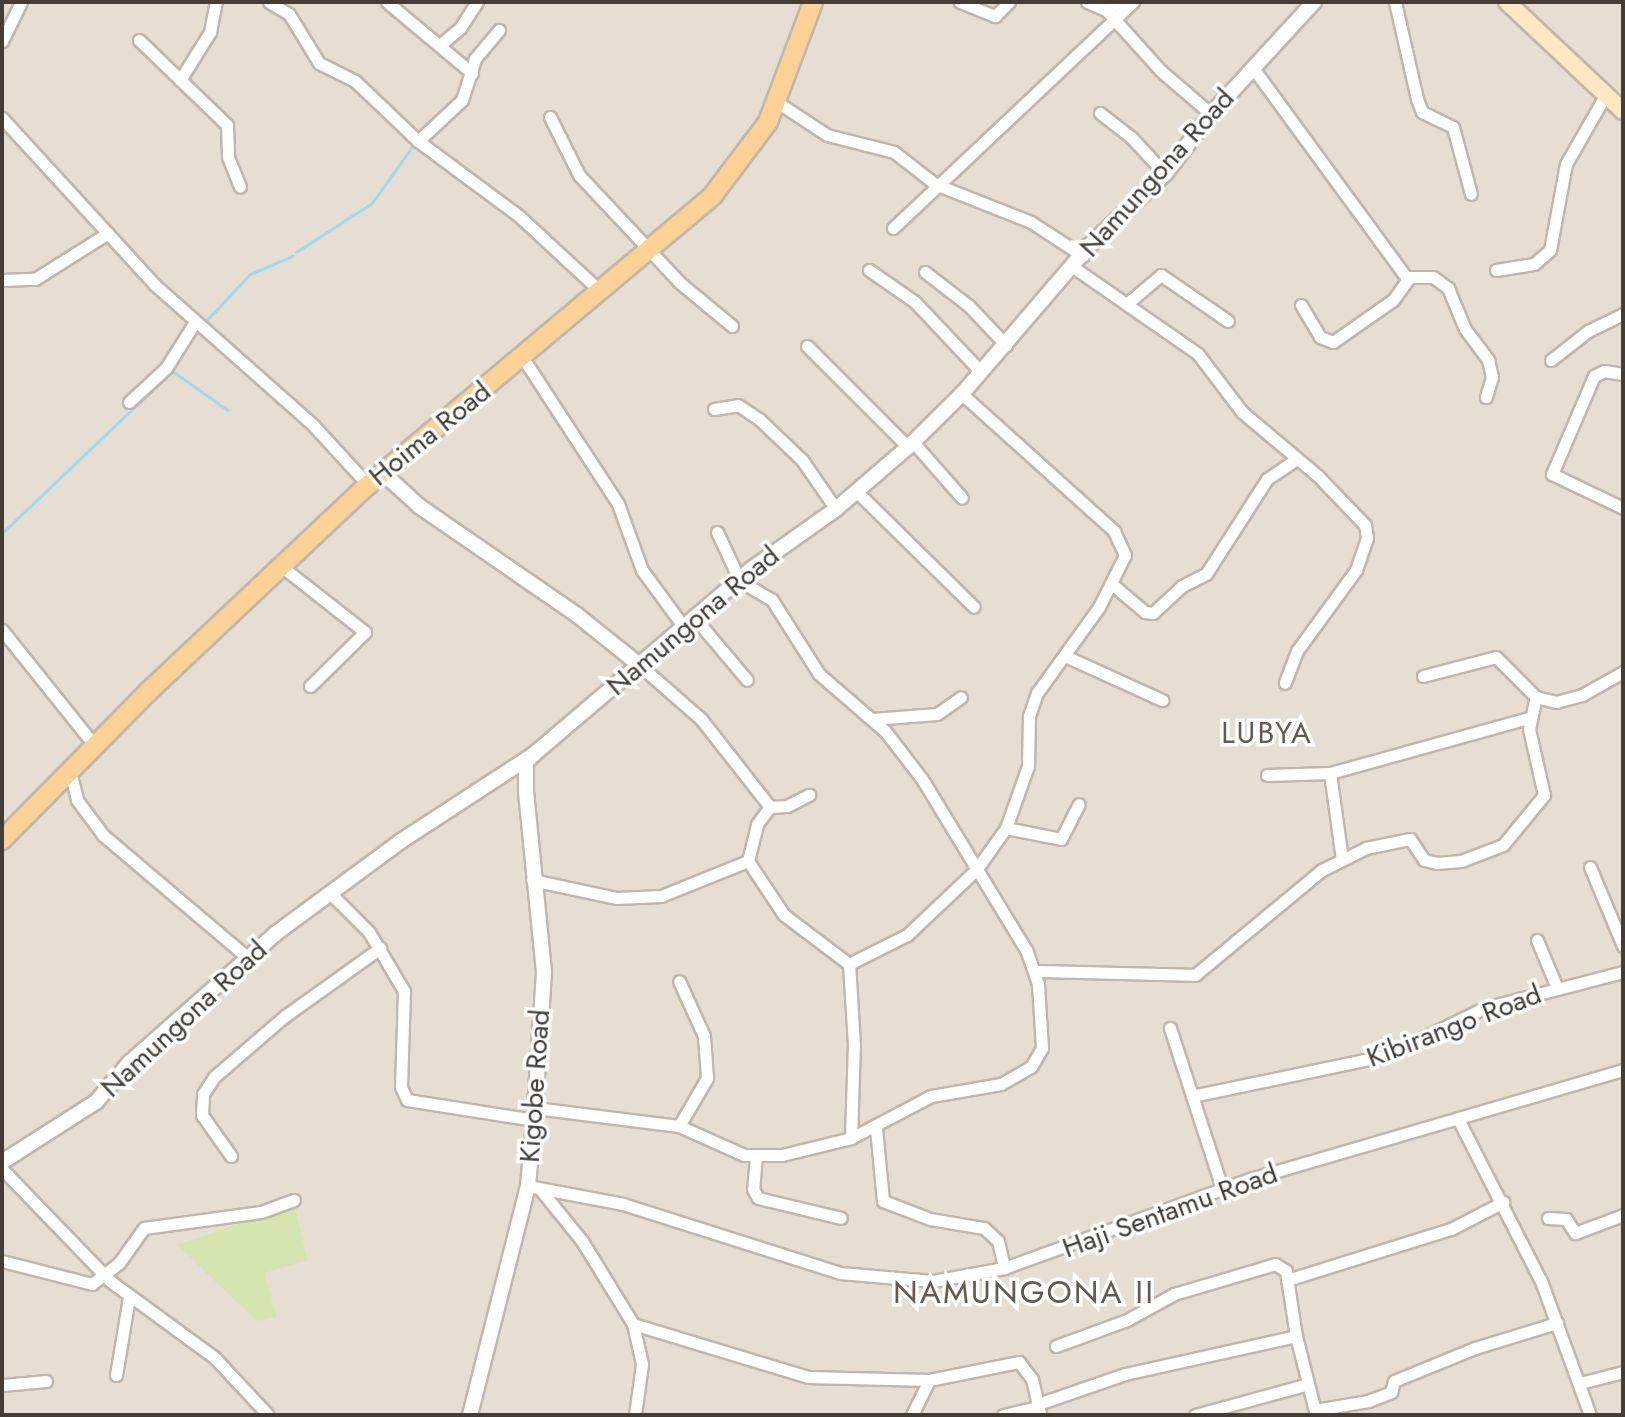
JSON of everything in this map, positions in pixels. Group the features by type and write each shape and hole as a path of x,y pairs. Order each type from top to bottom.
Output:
{"main road":[{"name":"Hoima Road","path":"2,840 94,745 375,479 650,253 730,177 777,102 813,2"},
{"path":"1507,2 1623,111"}],"street":[{"path":"2,41 21,2"},
{"path":"180,80 210,32 216,2"},
{"path":"269,2 288,6 319,63 355,81 418,141 519,216 601,292"},
{"path":"387,2 472,73"},
{"path":"441,44 460,28 477,2"},
{"path":"960,2 995,16 1009,2"},
{"path":"1087,2 1106,10 1161,71 1211,114"},
{"path":"1106,10 1119,2"},
{"path":"893,228 1133,2"},
{"name":"Namungona Road","path":"2,1162 96,1102 130,1062 247,957 333,896 401,841 533,755 637,663 803,528 836,509 911,444 962,394 1078,261 1165,174 1211,114 1314,2"},
{"path":"1395,2 1422,112 1453,127 1471,194"},
{"path":"418,141 462,100 475,59 499,30"},
{"path":"139,40 227,125 228,157 240,187"},
{"path":"1253,68 1300,127 1351,208 1408,279"},
{"path":"1496,270 1534,264 1550,250 1566,164 1605,96"},
{"path":"777,102 827,135 894,152 935,184 1031,222 1198,354 1242,412 1359,518 1367,538 1356,570 1297,651 1285,683"},
{"path":"1100,113 1131,137 1165,174"},
{"path":"550,117 579,175 650,253 732,326"},
{"path":"2,118 195,322 375,479 577,615 637,663 701,719 770,807"},
{"path":"2,280 35,279 108,233"},
{"path":"869,270 915,302 981,372"},
{"path":"925,272 969,306 1006,345"},
{"path":"1129,302 1161,275 1228,321"},
{"path":"1301,305 1320,337 1333,342 1393,300 1408,279 1433,277 1448,288 1465,329 1491,368 1486,397"},
{"path":"1551,360 1588,331 1623,314"},
{"path":"129,402 166,368 195,322"},
{"path":"807,346 911,444 962,498"},
{"path":"523,358 620,508 642,570 747,680"},
{"path":"1623,374 1604,371 1594,376 1552,474 1623,508"},
{"path":"849,964 903,938 976,870 1006,828 1028,766 1031,707 1113,585 1125,555 1122,541 962,394"},
{"path":"714,409 738,405 772,430 802,460 836,509"},
{"path":"1113,585 1145,612 1153,613 1182,586 1206,574 1267,479 1297,459"},
{"path":"856,491 974,607"},
{"path":"333,896 380,948 404,991 401,1087 407,1100 679,1126 756,1156 810,1151 851,1138 876,1128 925,1098 1001,1084 1031,1067 1042,1048 1035,971 976,870 922,779 872,719 819,674 772,600 740,581 717,532"},
{"path":"281,566 365,632 310,686"},
{"path":"2,630 94,745"},
{"path":"1065,656 1162,700"},
{"path":"1423,676 1492,656 1505,662 1536,697 1571,700 1623,672"},
{"path":"872,719 937,714 961,697"},
{"path":"1035,971 1195,975 1342,859 1406,838 1427,862 1461,861 1510,840 1545,792 1528,718 1536,697"},
{"path":"1267,775 1330,773 1425,743 1528,718"},
{"name":"Kigobe Road","path":"470,1415 534,1188 535,1114 544,972 532,880 526,791 526,762 533,755"},
{"path":"70,771 77,800 103,835 247,957"},
{"path":"1330,773 1342,859"},
{"path":"809,795 787,806 770,807 757,824 748,861 784,915 849,964 854,1045 851,1138"},
{"path":"1006,828 1061,839 1079,804"},
{"path":"532,880 617,898 661,896 748,861"},
{"path":"1590,867 1623,946"},
{"path":"1537,940 1557,988"},
{"path":"231,1156 202,1115 203,1094 214,1077 285,1016 380,948"},
{"name":"Kibirango Road","path":"1192,1096 1388,1055 1484,1008 1623,972"},
{"path":"679,981 704,1036 707,1078 679,1126"},
{"path":"1170,1028 1222,1188"},
{"name":"Haji Sentamu Road","path":"534,1188 623,1204 862,1278 933,1281 1004,1268 1222,1188 1459,1121 1623,1070"},
{"path":"1459,1121 1503,1202 1557,1323 1590,1415"},
{"path":"876,1128 883,1201 930,1219 984,1228 998,1241 1004,1268"},
{"path":"756,1156 753,1189 758,1198 841,1218"},
{"path":"2,1169 129,1297 214,1357 268,1415"},
{"path":"534,1188 582,1241 633,1324 642,1364 635,1415"},
{"path":"2,1261 92,1284 119,1263 144,1228 261,1212 294,1200"},
{"path":"1287,1280 1451,1229 1503,1202"},
{"path":"1548,1218 1566,1219 1575,1233 1623,1215"},
{"path":"1056,1346 1214,1280 1275,1264 1284,1267 1296,1336 1316,1413 1368,1401 1391,1392 1394,1381 1475,1348 1557,1323"},
{"path":"116,1375 129,1297"},
{"path":"633,1324 808,1377 929,1380 1019,1362 1028,1371 1039,1409"},
{"path":"1003,1415 1039,1409 1125,1374 1296,1336"},
{"path":"1580,1383 1623,1372"},
{"path":"912,1415 929,1380"},
{"path":"2,1385 46,1381"},
{"path":"1195,1415 1308,1384"}],"shaded area":[{"path":"2,2 1623,2 1623,1415 2,1415"}],"green space":[{"path":"294,1205 308,1260 264,1273 277,1317 257,1321 177,1245"}],"waterway":[{"path":"296,252 372,203 414,144"},
{"path":"206,321 250,274 292,256"},
{"path":"2,533 168,375 197,331"},
{"path":"172,371 228,410"}],"district":[{"name":"LUBYA","path":"1267,733"},
{"name":"NAMUNGONA II","path":"1024,1292"}]}
